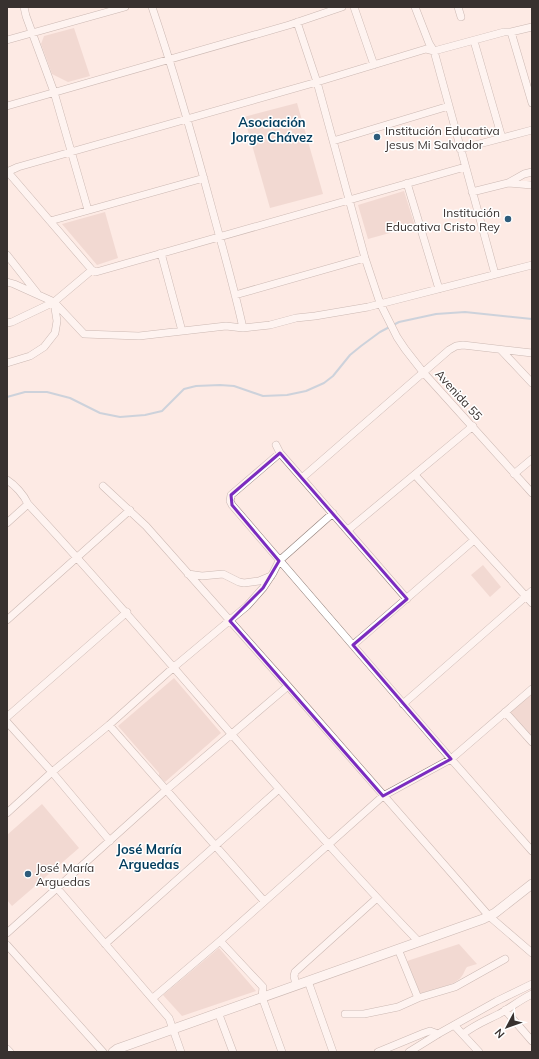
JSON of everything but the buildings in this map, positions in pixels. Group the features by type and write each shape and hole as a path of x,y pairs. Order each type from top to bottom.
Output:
{"street":[{"path":"24,7 54,92 88,210"},
{"path":"7,40 125,7"},
{"path":"152,7 170,59 204,178 236,295 243,328"},
{"path":"7,106 297,22 342,7"},
{"path":"354,7 374,65"},
{"path":"416,7 429,43 434,51 494,274"},
{"path":"458,7 461,17"},
{"name":"Avenida 55","path":"297,22 317,82 365,258 380,304 401,344 424,372 532,493"},
{"path":"464,167 96,272 92,270 7,171 317,82 426,49 434,51 504,32 512,32 532,27"},
{"path":"512,32 532,103"},
{"path":"474,41 502,138"},
{"path":"333,141 449,106"},
{"path":"460,149 532,130"},
{"path":"472,192 508,183 518,177 532,172"},
{"path":"50,222 204,178"},
{"path":"407,183 439,289"},
{"path":"508,183 532,185"},
{"path":"161,253 182,331"},
{"path":"7,255 38,294"},
{"path":"236,295 365,258"},
{"path":"7,282 54,302 84,334 139,336 226,326 243,328 270,325 296,318 380,304 532,265"},
{"path":"7,323 54,302 92,270"},
{"path":"7,363 30,356 44,347 55,333 57,321 54,302"},
{"path":"302,478 449,350 456,346 463,345 532,353"},
{"path":"501,350 532,383"},
{"path":"348,530 473,426"},
{"path":"276,445 280,453 407,599"},
{"path":"280,453 231,495 230,500 232,505 532,851"},
{"path":"514,474 532,459"},
{"path":"414,475 474,540 529,594 532,603"},
{"path":"7,480 78,557 328,844 419,942"},
{"path":"103,486 146,526 489,916 532,953"},
{"path":"7,523 28,504"},
{"path":"7,620 130,510"},
{"path":"7,813 52,772 247,606 271,576 279,561 333,513"},
{"path":"353,645 474,540"},
{"path":"188,574 202,576 223,574 244,583 271,576"},
{"path":"403,704 529,594"},
{"path":"7,717 126,612"},
{"path":"7,932 231,733 288,686"},
{"path":"153,998 220,941 383,796 451,759 532,689"},
{"path":"505,712 532,742"},
{"path":"7,722 52,772 110,841"},
{"path":"109,725 264,901"},
{"path":"105,944 279,789"},
{"path":"113,1052 117,1049 218,1012 489,916 532,884"},
{"path":"57,888 169,1018 181,1052"},
{"path":"296,985 294,976 295,972 377,898"},
{"path":"220,941 261,984 263,990 262,997 282,1052"},
{"path":"7,945 102,1052"},
{"path":"398,949 418,998"},
{"path":"345,1014 364,1014 398,1007 418,998 454,986 505,959"},
{"path":"308,981 333,1052"},
{"path":"412,1052 454,1024 532,984"},
{"path":"463,1034 478,1023 505,1010 532,994"},
{"path":"505,1010 532,1041"},
{"path":"218,1012 232,1052"},
{"path":"454,1024 479,1052"},
{"path":"378,1052 430,1031 438,1034"},
{"path":"7,1048 10,1052"}],"highlighted area":[{"path":"280,453 407,599 353,645 451,759 383,796 230,621 263,588 279,561 232,505 231,495"}],"shaded area":[{"path":"74,28 90,76 68,82 52,74 41,44 44,36"},
{"path":"297,103 323,194 270,208 244,117"},
{"path":"404,191 415,226 368,239 358,205"},
{"path":"105,212 118,258 97,265 62,224"},
{"path":"483,565 501,587 490,597 471,575"},
{"path":"174,678 221,733 165,782 118,726"},
{"path":"532,694 532,738 509,713"},
{"name":"José María Arguedas","path":"42,804 79,848 12,906 7,900 7,835"},
{"path":"459,944 477,964 467,967 460,979 455,982 420,994 407,961"},
{"path":"219,948 256,991 182,1016 163,995"}],"waterway":[{"path":"7,397 25,392 47,392 70,398 100,413 120,417 145,415 162,411 184,389 196,386 234,386 263,396 287,395 306,391 324,383 333,376 350,355 361,346 380,332 399,322 436,314 465,312 532,319"}],"place":[{"name":"Institución Educativa Jesus Mi Salvador","path":"377,137"},
{"name":"Institución Educativa Cristo Rey","path":"508,219"},
{"name":"José María Arguedas","path":"28,874"}],"district":[{"name":"Asociación Jorge Chávez","path":"272,130"},
{"name":"José María Arguedas","path":"149,856"}]}
